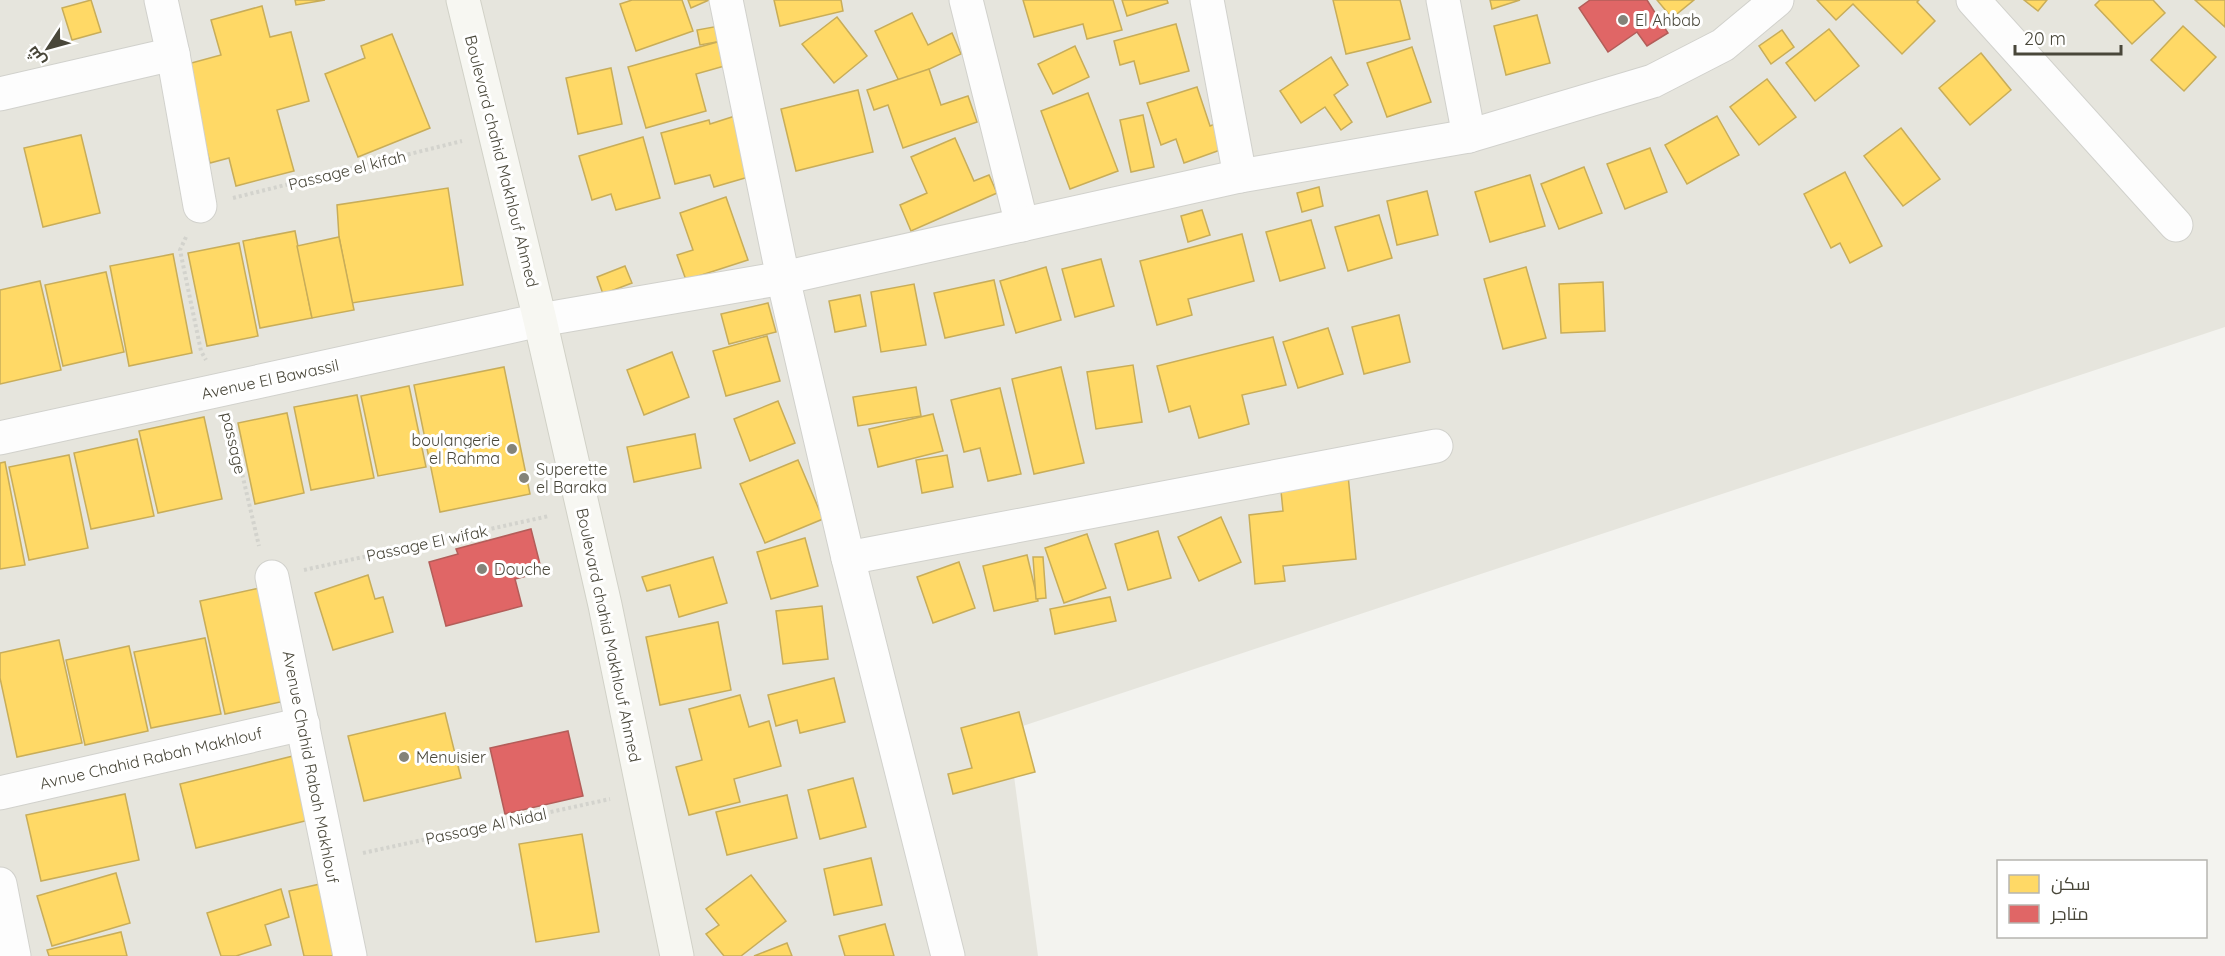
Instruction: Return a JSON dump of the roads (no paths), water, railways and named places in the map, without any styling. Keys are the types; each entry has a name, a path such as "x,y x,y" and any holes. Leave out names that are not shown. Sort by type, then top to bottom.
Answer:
{"main road":[{"name":"Boulevard chahid Makhlouf Ahmed","path":"463,0 540,320 605,605 677,956"}],"street":[{"path":"161,0 200,206"},
{"path":"726,0 783,278 848,558 948,956"},
{"path":"966,0 1022,225"},
{"path":"1207,0 1240,176"},
{"path":"1443,0 1469,136"},
{"name":"Avenue El Bawassil","path":"0,438 540,320 783,278 1240,176 1469,136 1653,81 1723,45 1777,0"},
{"path":"1972,0 2176,225"},
{"path":"0,94 173,54"},
{"path":"848,558 1436,446"},
{"name":"Avenue Chahid Rabah Makhlouf","path":"272,577 350,956"},
{"name":"Avnue Chahid Rabah Makhlouf","path":"0,793 303,724"},
{"path":"0,884 14,956"}],"place":[{"name":"El Ahbab","path":"1623,20"},
{"name":"boulangerie el Rahma","path":"512,449"},
{"name":"Superette el Baraka","path":"524,478"},
{"name":"Douche","path":"482,569"},
{"name":"Menuisier","path":"404,757"}]}
